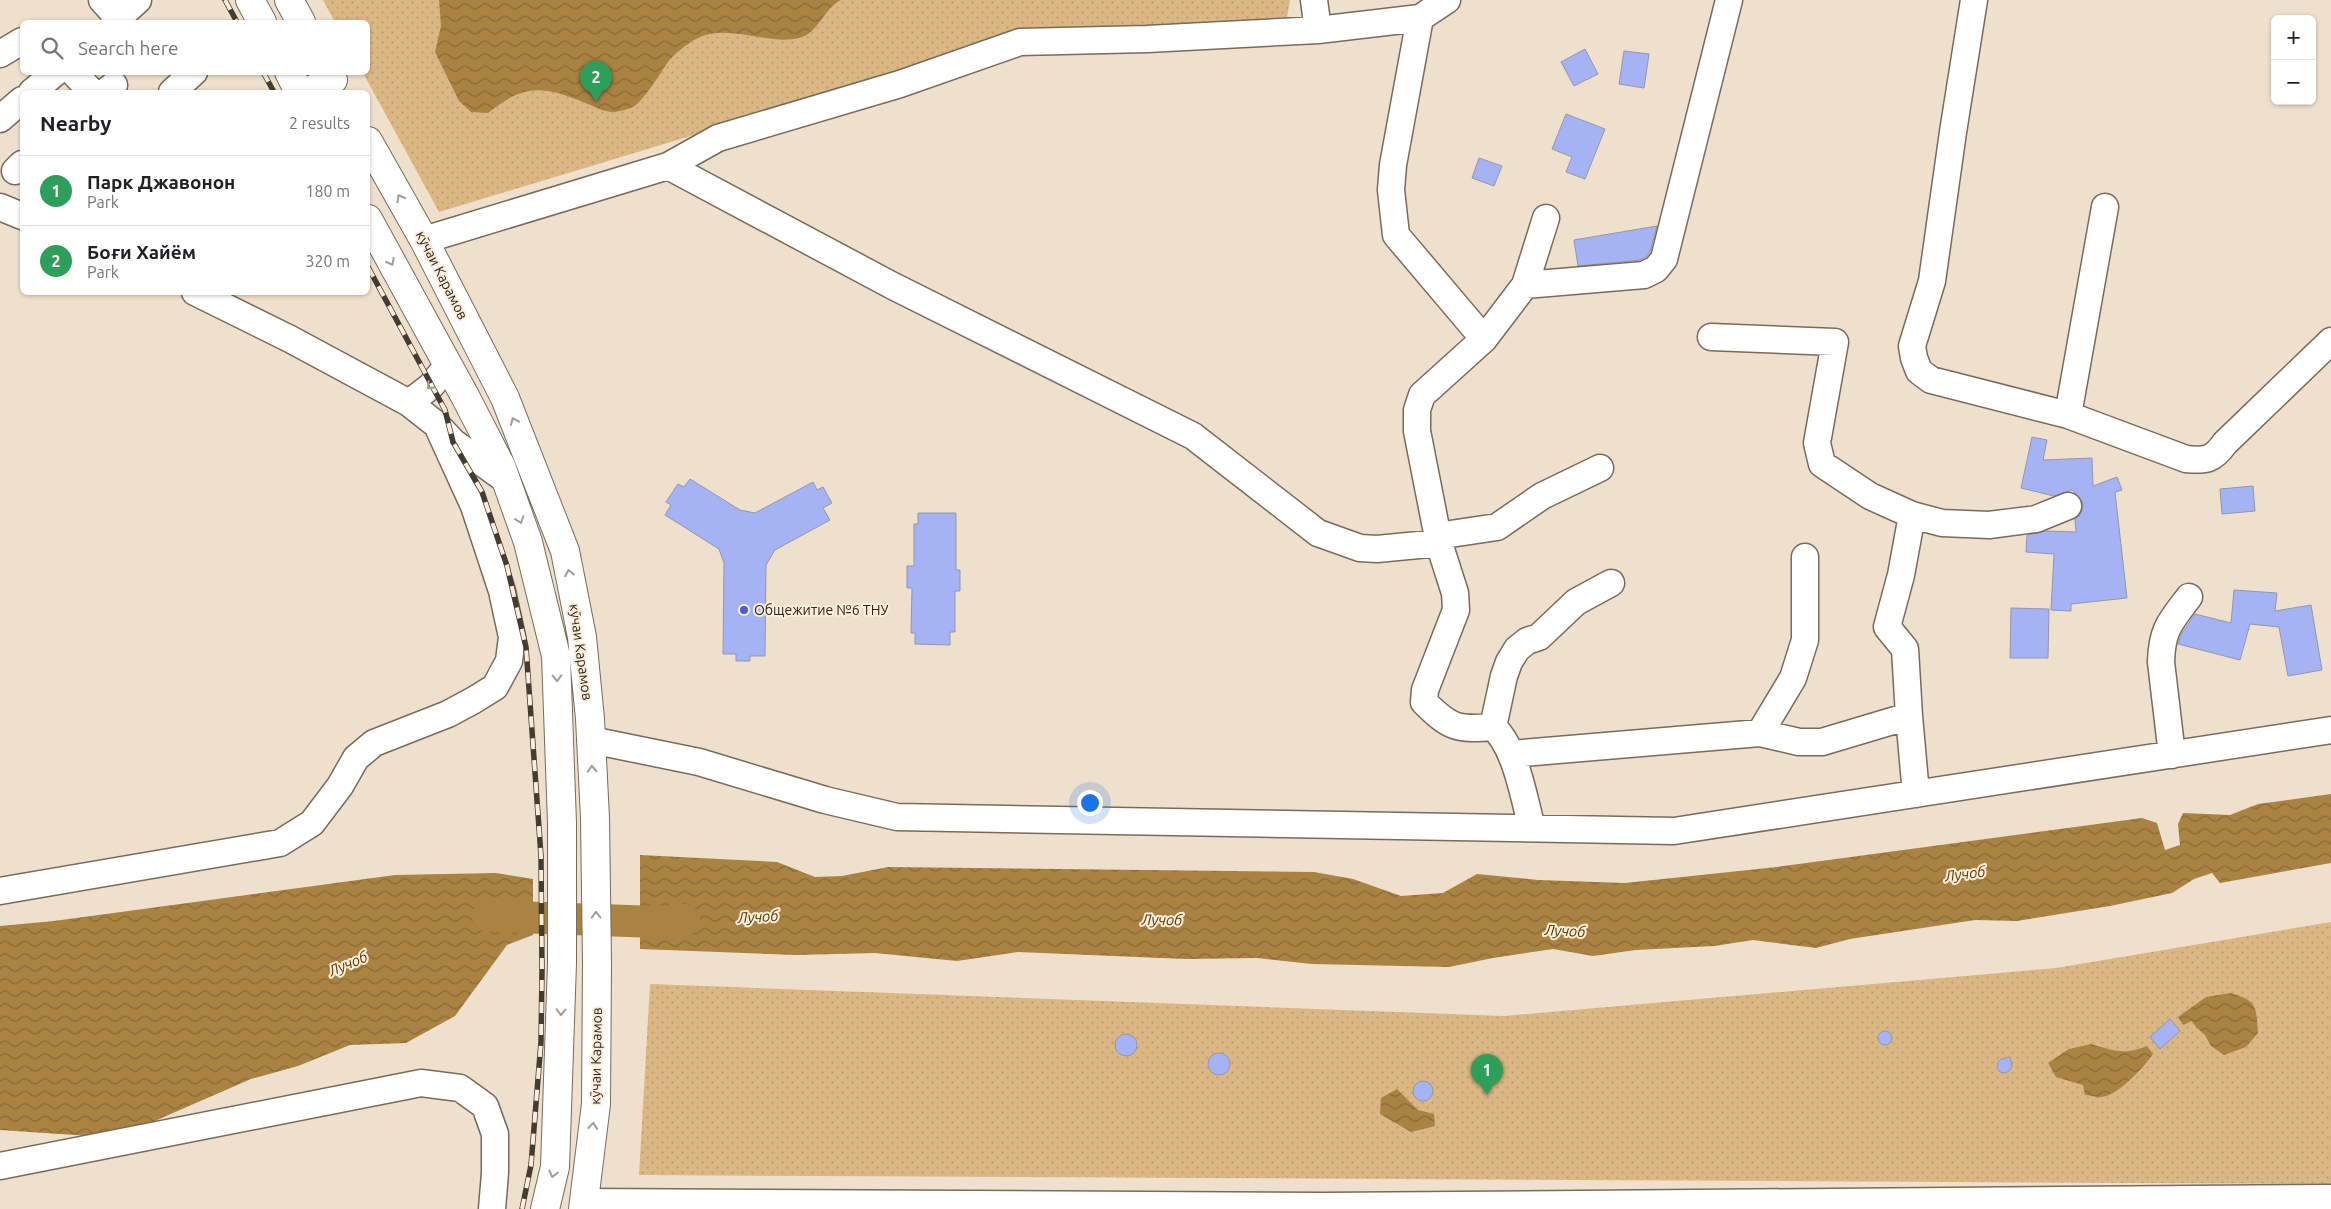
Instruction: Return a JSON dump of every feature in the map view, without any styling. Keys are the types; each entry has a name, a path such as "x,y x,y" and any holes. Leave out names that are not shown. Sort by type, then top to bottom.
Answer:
{"main road":[{"path":"250,0 261,20"},
{"path":"289,0 300,20"},
{"path":"290,75 298,90"},
{"path":"312,90 334,82"},
{"name":"кӯчаи Карамов","path":"370,145 424,240 505,398 565,551 582,637 591,740 595,818 596,1104 584,1206"},
{"name":"кӯчаи Карамов","path":"370,223 501,466 528,542 556,656 562,823 562,963 555,1167 545,1209"}],"street":[{"path":"114,16 138,0"},
{"path":"1314,0 1318,30"},
{"path":"424,240 668,166 718,138 900,84 1020,42 1147,39 1318,30 1420,18 1447,0"},
{"path":"1525,286 1644,275 1656,269 1664,259 1729,0"},
{"path":"1974,0 1932,281 1912,346 1919,371 1931,380 2068,415 2186,459 2202,460 2217,454 2238,429 2331,341"},
{"path":"1420,18 1393,165 1391,190 1396,235 1484,338"},
{"path":"0,54 20,43"},
{"path":"34,90 52,75"},
{"path":"78,75 104,90"},
{"path":"0,119 20,102"},
{"path":"668,166 893,286 1193,436 1318,534 1360,548 1377,549 1497,527 1542,496 1600,468"},
{"path":"0,207 20,215"},
{"path":"2068,415 2105,207"},
{"path":"1532,828 1511,754 1500,732 1493,727 1468,729 1451,725 1424,702 1426,690 1456,610 1455,593 1438,539 1416,431 1417,410 1422,394 1484,338 1525,286 1546,218"},
{"path":"201,295 290,339 409,403 437,425 453,442 506,480"},
{"path":"1711,337 1835,342 1817,443 1822,464 1870,496 1912,515 1942,523 1989,525 2036,519 2068,506"},
{"path":"409,403 431,386 448,365"},
{"path":"0,891 280,843 312,823 340,786 356,758 374,743 448,714 495,687 509,661 512,637 502,591 474,506 437,425"},
{"path":"1912,515 1901,575 1887,627 1905,649 1916,794"},
{"path":"1760,733 1793,678 1806,640 1805,557"},
{"path":"1493,727 1508,662 1517,649 1527,641 1539,637 1576,602 1611,583"},
{"path":"2172,755 2161,649 2167,626 2189,597"},
{"path":"1511,754 1760,733 1799,742 1822,742 1910,716"},
{"path":"591,740 699,762 825,800 897,818 1674,831 2331,730"},
{"path":"0,1166 421,1083 460,1088 485,1106 495,1134 495,1173 492,1209"},
{"path":"584,1206 1323,1207 2331,1198"}],"shaded area":[{"path":"323,0 1290,0 1287,17 1107,31 949,65 707,131 439,212 364,75 370,75 370,20 334,20"},
{"path":"2331,922 2331,1184 639,1175 650,984 1504,1016 2056,968"}],"water":[{"path":"439,0 841,0 830,9 811,32 799,38 786,40 720,33 694,40 671,59 642,99 633,107 615,112 606,111 568,96 544,91 533,91 512,97 488,113 471,112 459,101 435,52 441,26"},
{"path":"2331,794 2331,863 2220,883 2212,873 2194,879 2172,893 2110,906 2017,921 1975,920 1850,939 1816,948 1753,940 1714,946 1636,950 1593,956 1553,949 1449,967 1312,964 1257,958 1186,959 1018,952 957,961 875,953 796,955 640,949 640,855 777,862 815,877 842,876 888,867 1314,872 1353,879 1401,896 1443,893 1477,874 1538,880 1625,883 1777,867 2142,818 2157,823 2165,850 2180,845 2178,824 2183,813 2230,815 2258,804"},
{"path":"496,873 533,879 533,935 507,945 455,1016 406,1043 350,1045 298,1066 251,1079 150,1123 90,1136 0,1130 0,926 54,921 395,875"},
{"path":"2231,993 2246,999 2254,1006 2258,1033 2246,1047 2224,1055 2211,1046 2205,1035 2192,1021 2183,1025 2178,1017 2206,997"},
{"path":"2091,1044 2119,1051 2139,1049 2147,1046 2153,1054 2137,1073 2115,1092 2095,1097 2085,1095 2083,1085 2056,1077 2048,1063 2069,1049"},
{"path":"1397,1089 1418,1110 1434,1114 1435,1126 1411,1132 1380,1114 1381,1098"}],"building":[{"path":"1585,49 1598,74 1574,86 1561,62"},
{"path":"1624,51 1649,54 1644,88 1619,84"},
{"path":"1566,114 1605,129 1585,179 1566,172 1572,157 1552,149"},
{"path":"1479,158 1502,166 1494,186 1472,178"},
{"path":"1657,226 1650,252 1646,257 1640,260 1578,266 1574,240"},
{"path":"2032,437 2047,440 2043,460 2092,458 2093,486 2117,477 2122,490 2115,492 2127,598 2071,604 2071,611 2051,610 2054,554 2026,552 2027,535 2046,531 2076,532 2075,519 2080,515 2083,508 2082,500 2072,490 2054,496 2021,488"},
{"name":"Общежитие №6 ТНУ","path":"690,479 740,510 755,513 813,482 817,490 823,487 832,503 823,508 830,520 775,550 766,565 765,656 750,656 750,661 736,661 736,654 723,654 724,563 719,549 665,515 671,505 666,502 678,484 684,487"},
{"path":"2253,486 2255,511 2222,514 2220,489"},
{"path":"918,513 956,513 956,570 960,570 960,591 955,591 955,632 950,632 950,645 915,644 915,633 911,633 912,588 907,588 907,566 914,566 914,524 918,524"},
{"path":"2234,590 2277,593 2275,611 2311,605 2322,670 2288,676 2279,627 2250,624 2240,660 2178,644 2182,633 2195,614 2231,623"},
{"path":"2011,608 2049,609 2048,658 2010,658"},
{"path":"2170,1019 2180,1031 2160,1049 2150,1037"},
{"path":"1882,1031 1888,1031 1892,1038 1888,1045 1882,1045 1878,1041 1878,1035"},
{"path":"1126,1034 1134,1037 1137,1045 1134,1053 1126,1056 1118,1053 1115,1045 1118,1037"},
{"path":"1219,1053 1227,1056 1230,1064 1227,1072 1219,1075 1211,1072 1208,1064 1211,1056"},
{"path":"2010,1057 2012,1066 2010,1070 2006,1073 2000,1072 1997,1068 1998,1062 2001,1059"},
{"path":"1423,1081 1430,1084 1433,1091 1430,1098 1423,1101 1416,1098 1413,1091 1416,1084"}],"waterway":[{"name":"Лучоб","path":"488,916 656,922 684,920"}],"railway":[{"path":"225,0 236,20"},
{"path":"265,75 273,90"},
{"path":"370,271 445,410 453,442 482,492 507,566 526,647 541,856 542,971 541,1042 531,1165 522,1209"}],"place":[{"name":"Боғи Хайём","path":"596,102"},
{"name":"Общежитие №6 ТНУ","path":"744,610"},
{"name":"Парк Джавонон","path":"1487,1095"}]}
